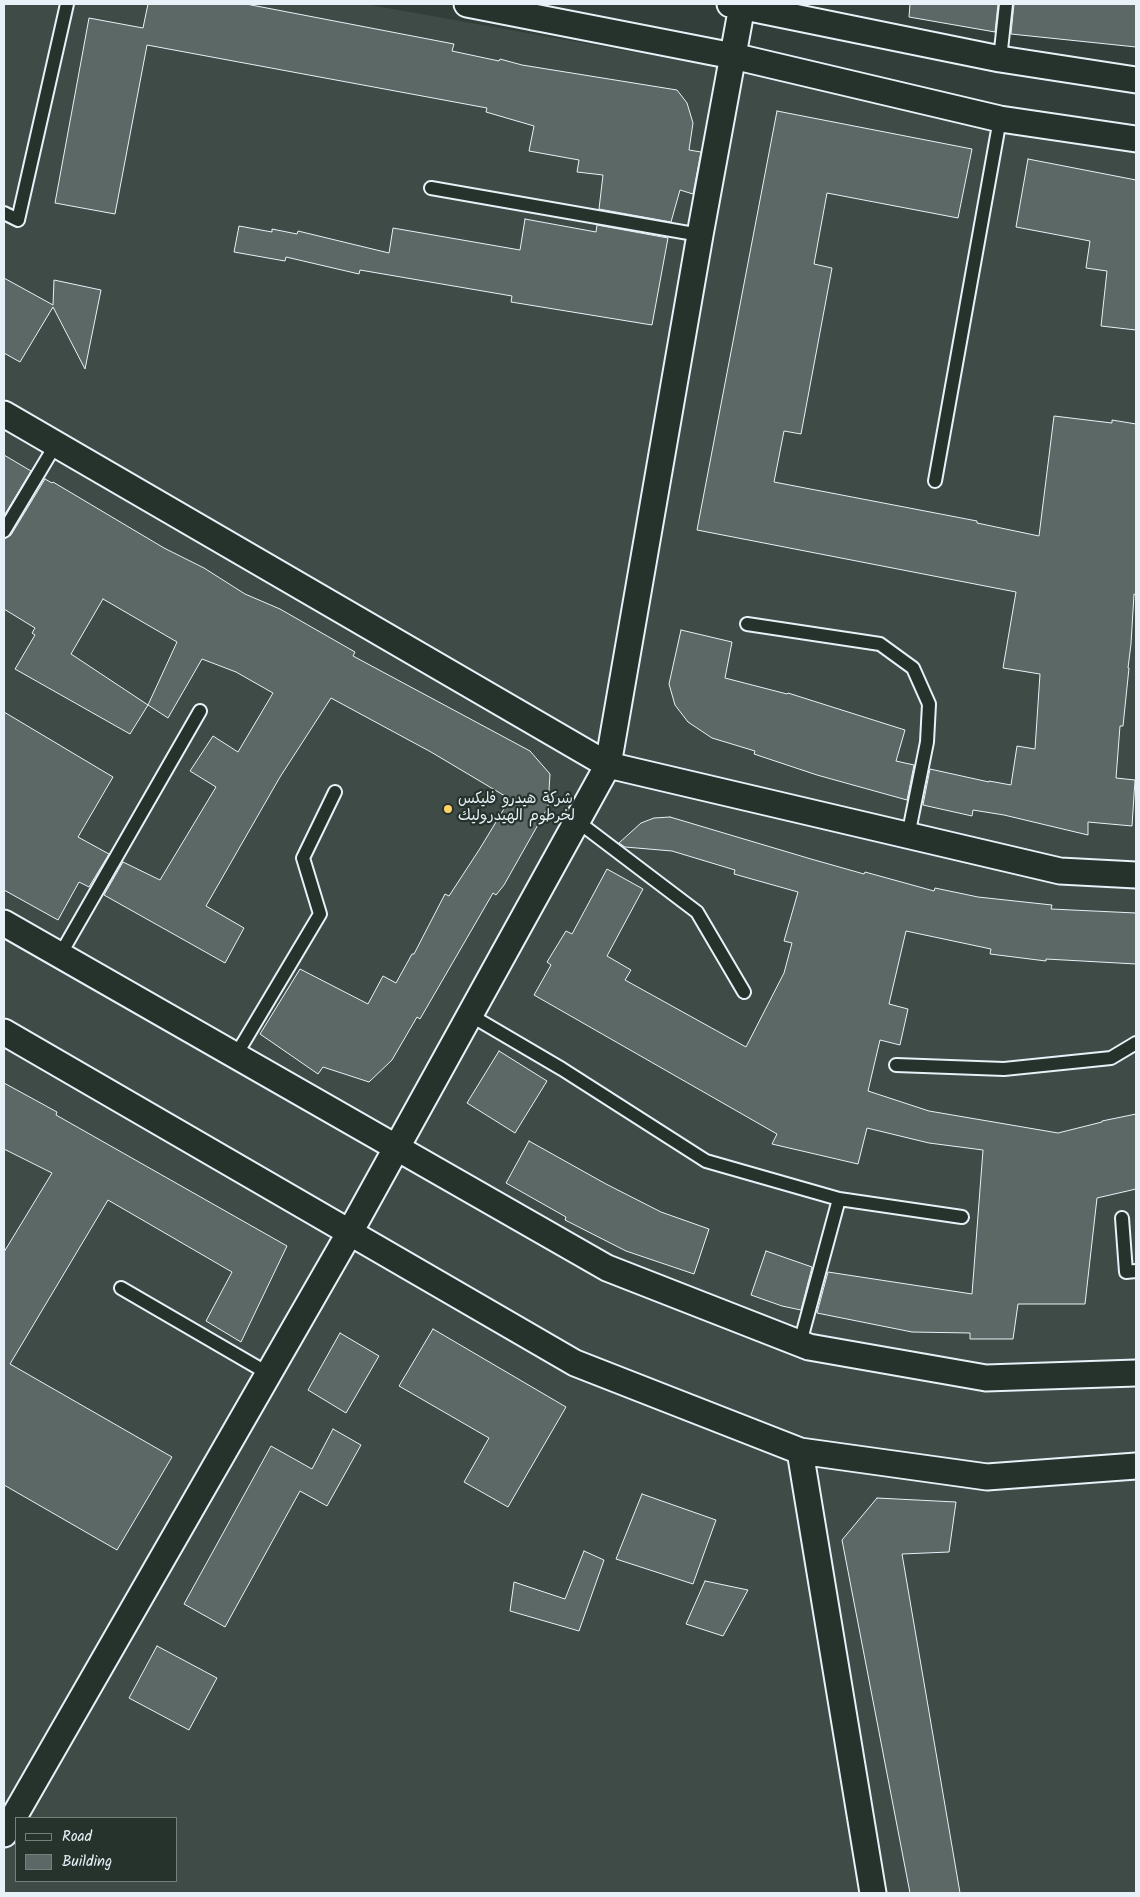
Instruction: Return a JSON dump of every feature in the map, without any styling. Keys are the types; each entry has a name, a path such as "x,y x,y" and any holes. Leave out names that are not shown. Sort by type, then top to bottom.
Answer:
{"street":[{"path":"468,4 732,56 1000,119 1136,139"},
{"path":"4,1834 350,1232 608,764 732,56 736,5 801,10 1000,58 1136,80"},
{"path":"4,414 608,764 1060,871 1136,875"},
{"path":"4,922 607,1268 809,1347 986,1378 1136,1372"},
{"path":"4,1032 575,1363 800,1451 988,1477 1136,1466"},
{"path":"800,1451 873,1893"}],"lane":[{"path":"4,212 18,220 67,4"},
{"path":"1000,58 1006,4"},
{"path":"935,481 1000,119"},
{"path":"431,188 700,235"},
{"path":"4,531 56,444"},
{"path":"747,624 880,644 913,668 929,704 927,742 908,836"},
{"path":"60,954 200,711"},
{"path":"236,1055 320,914 303,858 335,792"},
{"path":"577,821 697,912 744,992"},
{"path":"470,1015 562,1069 706,1161 839,1199 962,1217"},
{"path":"896,1065 1004,1069 1112,1058 1136,1043"},
{"path":"800,1343 839,1199"},
{"path":"1122,1218 1126,1272 1136,1271"},
{"path":"121,1288 269,1374"}],"shaded area":[{"path":"4,4 365,4 1136,142 1136,1893 4,1893"}],"building":[{"path":"148,4 246,4 454,44 452,51 499,61 500,59 522,65 677,90 687,103 693,123 689,150 701,152 693,194 680,190 671,222 599,209 603,175 577,172 579,160 529,151 534,126 486,112 487,108 147,45 115,214 55,203 89,18 143,28"},
{"path":"910,4 998,4 995,32 909,17"},
{"path":"1014,4 1136,4 1136,47 1011,34"},
{"path":"777,111 972,149 958,218 827,193 814,264 832,268 801,434 784,431 774,482 977,521 977,523 1039,536 1054,416 1112,423 1112,420 1136,424 1136,595 1134,594 1129,668 1123,726 1120,726 1116,778 1135,780 1132,826 1088,822 1088,835 1004,815 973,810 972,816 923,805 930,769 1011,785 1017,746 1035,749 1040,674 1003,668 1016,592 697,530"},
{"path":"1028,159 1136,180 1136,330 1101,326 1107,271 1086,268 1090,241 1016,227"},
{"path":"525,219 596,232 597,225 668,238 652,325 511,302 512,296 360,270 359,274 286,257 285,261 234,252 239,226 272,232 272,229 297,234 298,231 389,253 393,228 520,250"},
{"path":"4,278 53,305 54,280 101,290 85,369 53,307 20,362 4,353"},
{"path":"4,455 31,471 4,516"},
{"path":"45,479 53,482 164,548 204,568 245,594 280,609 355,652 353,656 530,751 550,774 548,807 504,885 496,895 493,893 420,1019 417,1017 392,1060 369,1082 323,1067 318,1074 260,1034 300,969 368,1004 383,976 396,983 412,954 414,954 445,894 449,896 510,799 431,752 331,698 280,777 206,906 244,928 225,963 104,895 123,862 160,880 216,787 190,771 213,736 238,752 273,693 236,672 202,659 168,718 148,705 130,734 15,669 35,635 32,633 35,628 4,609 4,539 11,535","holes":["103,599 177,642 148,705 71,654"]},
{"path":"681,630 732,642 725,678 788,693 905,730 896,761 914,765 907,800 817,775 754,754 755,751 712,738 688,722 675,705 669,684"},
{"path":"4,712 113,777 78,837 109,854 89,887 79,882 58,920 4,890"},
{"path":"670,817 864,874 865,872 934,891 935,888 978,897 1052,905 1051,909 1136,913 1136,964 1046,959 1046,961 990,954 991,949 906,931 889,1004 908,1009 900,1045 880,1040 868,1091 929,1111 1058,1133 1136,1114 1136,1189 1097,1198 1085,1304 1018,1304 1013,1339 970,1339 970,1333 912,1332 817,1313 828,1272 972,1294 983,1150 929,1143 867,1128 858,1164 772,1144 777,1134 534,995 551,965 547,962 566,931 572,934 607,869 643,889 607,956 631,970 625,980 746,1047 784,973 792,943 784,941 798,892 734,874 735,870 672,851 625,847 619,843 641,823 654,818"},
{"path":"499,1051 547,1081 515,1133 467,1103"},
{"path":"4,1083 57,1112 56,1115 287,1246 241,1342 206,1321 232,1272 108,1200 10,1364 172,1457 117,1550 4,1485 4,1252 52,1173 4,1149"},
{"path":"529,1141 661,1212 709,1229 694,1274 626,1251 565,1220 566,1217 506,1183"},
{"path":"766,1251 812,1267 801,1310 782,1306 751,1295"},
{"path":"433,1329 566,1407 508,1507 464,1482 489,1438 399,1386"},
{"path":"340,1333 379,1356 346,1413 308,1390"},
{"path":"333,1429 361,1445 327,1506 300,1491 225,1627 184,1604 271,1446 312,1469"},
{"path":"642,1494 716,1520 693,1584 616,1559"},
{"path":"877,1498 956,1502 949,1552 902,1554 960,1893 910,1893 842,1540"},
{"path":"584,1551 604,1560 579,1631 510,1611 514,1582 565,1599"},
{"path":"705,1581 748,1590 723,1636 686,1624"},
{"path":"157,1646 217,1678 189,1730 129,1698"}],"place":[{"name":"شركة هيدرو فليكس لخرطوم الهيدروليك","path":"448,809"}]}
